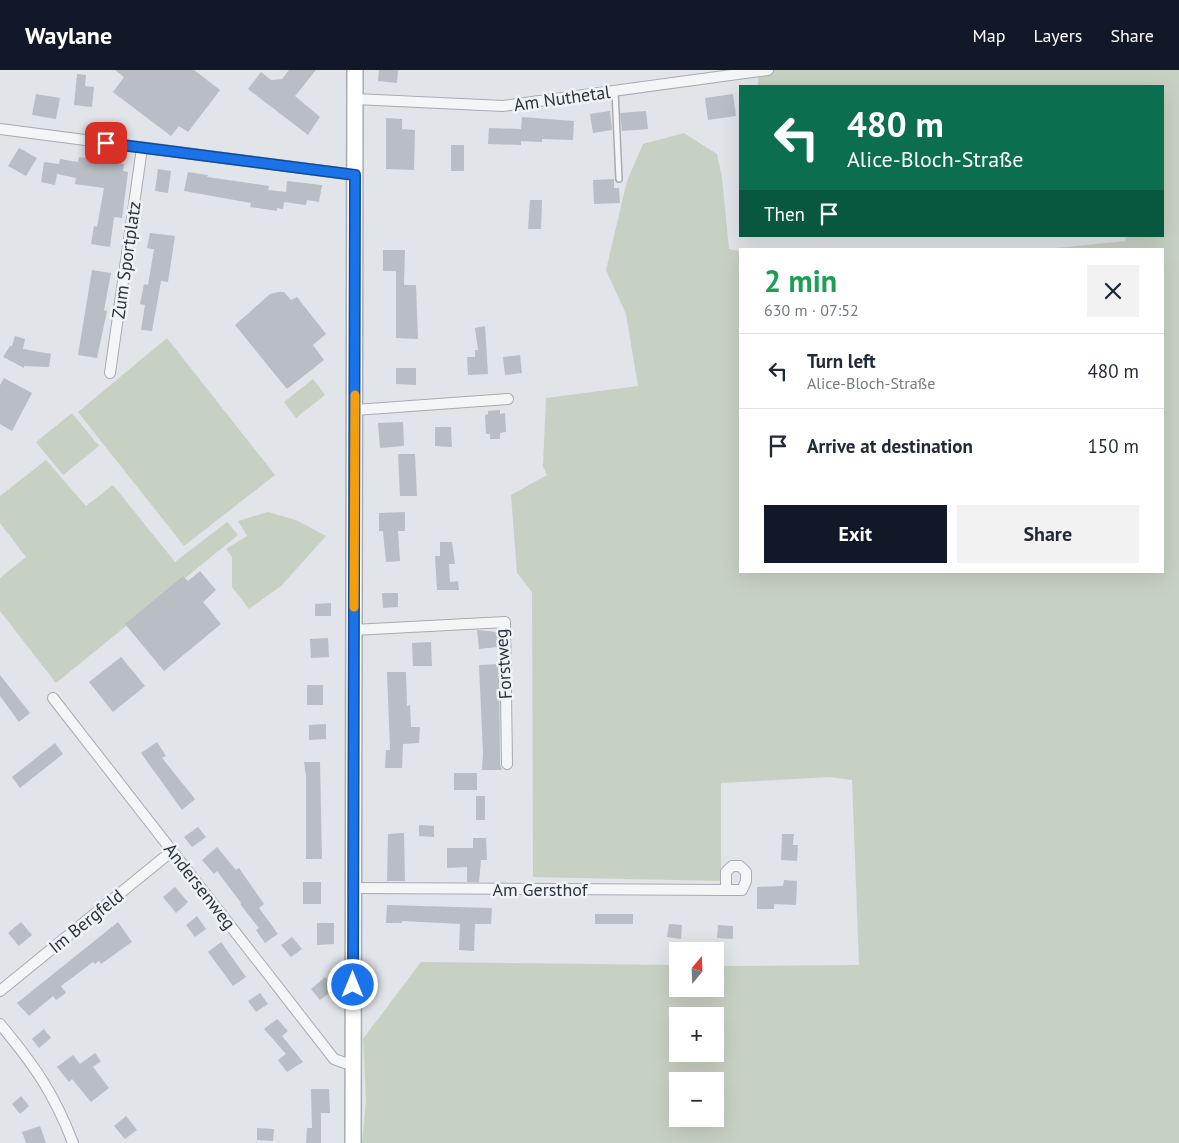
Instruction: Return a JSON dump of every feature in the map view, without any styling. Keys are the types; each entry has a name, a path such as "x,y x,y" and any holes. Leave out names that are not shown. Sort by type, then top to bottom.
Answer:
{"main road":[{"path":"353,1143 355,70"}],"street":[{"name":"Am Nuthetal","path":"355,99 503,106 768,70"},
{"path":"0,129 355,175"},
{"name":"Zum Sportplatz","path":"110,373 142,148"},
{"path":"355,410 508,399"},
{"name":"Forstweg","path":"353,630 505,622 507,764"},
{"name":"Andersenweg","path":"53,698 334,1059 345,1063 353,1062"},
{"name":"Im Bergfeld","path":"0,991 172,850"},
{"name":"Am Gersthof","path":"353,888 726,890"},
{"path":"0,1024 34,1065 58,1105 73,1143"}],"lane":[{"path":"615,91 619,179"}],"green space":[{"path":"770,70 1179,70 1179,1143 362,1143 366,1101 363,1039 421,962 669,965 669,998 724,998 724,966 859,965 852,780 830,777 721,783 721,881 533,877 532,592 517,573 511,495 547,475 543,466 546,398 638,386 626,314 606,270 627,181 643,144 684,133 717,154 722,178 729,249 739,251 739,573 1164,573 1164,248 1057,248 1125,241 1126,237 1164,237 1164,85 758,85 758,75"},
{"path":"167,338 275,475 184,546 78,412"},
{"path":"313,379 325,395 296,418 284,402"},
{"path":"72,413 99,446 63,475 36,442"},
{"path":"46,460 86,506 113,485 175,562 227,522 238,535 56,683 0,611 0,578 26,557 0,523 0,496"},
{"path":"268,512 296,520 326,536 281,586 249,609 232,587 232,557 226,549 247,536 238,521"}],"building":[{"path":"115,70 194,70 220,90 188,132 179,126 171,136 113,92 124,77"},
{"path":"289,70 316,70 295,96 320,117 308,135 248,89 261,72 271,80 282,79"},
{"path":"379,70 398,70 397,83 378,81"},
{"path":"77,74 86,75 85,86 94,87 92,107 74,105"},
{"path":"36,94 60,98 56,119 32,115"},
{"path":"733,94 736,116 708,120 705,98"},
{"path":"610,111 612,130 593,133 590,114"},
{"path":"646,111 648,129 622,131 620,113"},
{"path":"522,117 574,121 573,140 542,139 542,142 521,141 521,145 488,144 489,128 521,129"},
{"path":"386,118 402,119 402,129 415,130 414,170 386,169"},
{"path":"451,145 464,145 464,171 451,171"},
{"path":"19,148 37,158 26,176 8,166"},
{"path":"79,157 124,164 123,171 128,172 122,218 114,217 110,247 91,244 94,226 97,227 104,188 75,184 76,178 57,174 55,185 41,182 44,162 59,164 60,159 78,162"},
{"path":"158,169 171,171 168,193 155,191"},
{"path":"188,172 208,175 207,177 269,186 268,190 286,192 287,181 322,185 319,202 307,200 306,205 284,202 283,209 277,208 277,211 250,207 251,203 184,191"},
{"path":"614,179 614,188 619,188 620,203 594,204 593,180"},
{"path":"530,200 542,200 541,229 528,229"},
{"path":"150,233 175,236 168,282 161,281 152,331 141,330 145,305 140,304 144,284 148,285 154,249 147,248"},
{"path":"383,250 405,250 404,285 416,285 418,339 396,338 396,271 383,271"},
{"path":"92,270 111,273 104,310 107,311 97,358 78,355"},
{"path":"284,292 291,300 297,297 326,334 313,345 324,360 287,389 235,325 270,294"},
{"path":"485,326 488,374 468,375 467,357 475,357 475,350 478,350 475,328"},
{"path":"15,336 25,339 23,349 51,354 49,367 24,366 24,368 3,357 10,346 12,346"},
{"path":"520,355 522,373 505,375 503,357"},
{"path":"396,368 416,368 416,385 396,384"},
{"path":"4,378 32,393 12,431 0,424 0,385"},
{"path":"500,410 500,414 505,413 506,432 500,433 500,439 490,439 490,434 486,434 485,415 488,414 488,411"},
{"path":"403,422 404,446 380,448 378,423"},
{"path":"435,427 451,427 452,447 435,446"},
{"path":"398,454 415,454 417,496 400,496"},
{"path":"405,512 405,531 398,531 400,561 386,562 383,531 379,531 379,513"},
{"path":"440,542 452,542 455,564 449,564 450,582 458,581 459,590 437,590 435,556 440,556"},
{"path":"200,571 216,590 203,602 221,624 164,671 125,624 183,576 188,581"},
{"path":"382,593 398,593 398,607 383,608"},
{"path":"331,603 331,616 315,616 315,604"},
{"path":"477,630 498,632 498,647 479,649"},
{"path":"328,638 329,657 311,658 310,639"},
{"path":"431,642 432,666 413,666 412,643"},
{"path":"121,657 145,686 113,712 89,682"},
{"path":"499,664 500,764 502,770 482,770 479,665"},
{"path":"387,672 406,672 407,706 410,705 411,727 420,727 419,743 403,744 402,768 385,768 386,750 390,750"},
{"path":"0,675 30,713 19,722 0,696"},
{"path":"307,685 323,685 323,705 307,705"},
{"path":"326,724 326,739 309,740 309,725"},
{"path":"157,742 166,756 162,758 195,799 182,810 141,753"},
{"path":"55,743 63,754 20,788 12,777"},
{"path":"304,762 320,762 322,859 306,859 306,776"},
{"path":"454,773 477,773 477,790 454,790"},
{"path":"476,796 485,796 485,820 476,820"},
{"path":"419,825 434,826 434,837 419,836"},
{"path":"198,827 206,837 192,847 184,837"},
{"path":"404,833 405,881 387,881 388,834"},
{"path":"782,834 794,834 793,845 798,845 797,861 781,860"},
{"path":"473,838 486,838 487,860 481,860 479,882 467,882 467,867 447,868 447,848 473,848"},
{"path":"217,847 236,870 239,868 264,904 259,908 278,934 265,943 256,930 259,928 217,871 214,874 202,860"},
{"path":"784,880 797,881 796,905 774,904 774,909 757,909 757,887 783,886"},
{"path":"303,882 321,882 321,904 303,904"},
{"path":"175,887 188,902 176,913 163,897"},
{"path":"387,905 492,908 491,924 475,924 474,951 459,950 460,924 402,921 402,923 386,923"},
{"path":"595,914 633,914 633,924 595,924"},
{"path":"197,916 206,929 195,937 186,925"},
{"path":"21,922 32,935 19,946 8,933"},
{"path":"118,922 132,942 101,964 99,961 95,964 93,962 61,986 66,993 56,1000 53,996 29,1016 17,1003"},
{"path":"317,923 334,923 334,944 317,945"},
{"path":"669,924 682,925 681,939 667,937"},
{"path":"718,925 733,926 733,939 717,938"},
{"path":"292,937 302,949 291,957 281,945"},
{"path":"221,942 246,977 233,986 208,952"},
{"path":"325,977 335,989 320,1000 311,989"},
{"path":"260,993 268,1004 256,1012 248,1001"},
{"path":"277,1019 288,1031 282,1036 303,1062 287,1072 278,1060 286,1054 264,1029"},
{"path":"44,1029 51,1038 39,1048 32,1039"},
{"path":"95,1053 101,1061 93,1067 109,1088 91,1102 72,1079 69,1082 57,1067 73,1055 80,1064"},
{"path":"311,1089 329,1089 330,1113 321,1113 321,1143 306,1143 307,1128 312,1128"},
{"path":"21,1096 29,1106 20,1114 12,1104"},
{"path":"126,1116 137,1130 125,1139 114,1126"},
{"path":"40,1126 46,1143 26,1143 22,1132"},
{"path":"257,1128 274,1129 273,1141 257,1140"}],"slow traffic":[{"path":"354,607 355,395"}],"route":[{"path":"106,143 355,175 353,985"}]}
